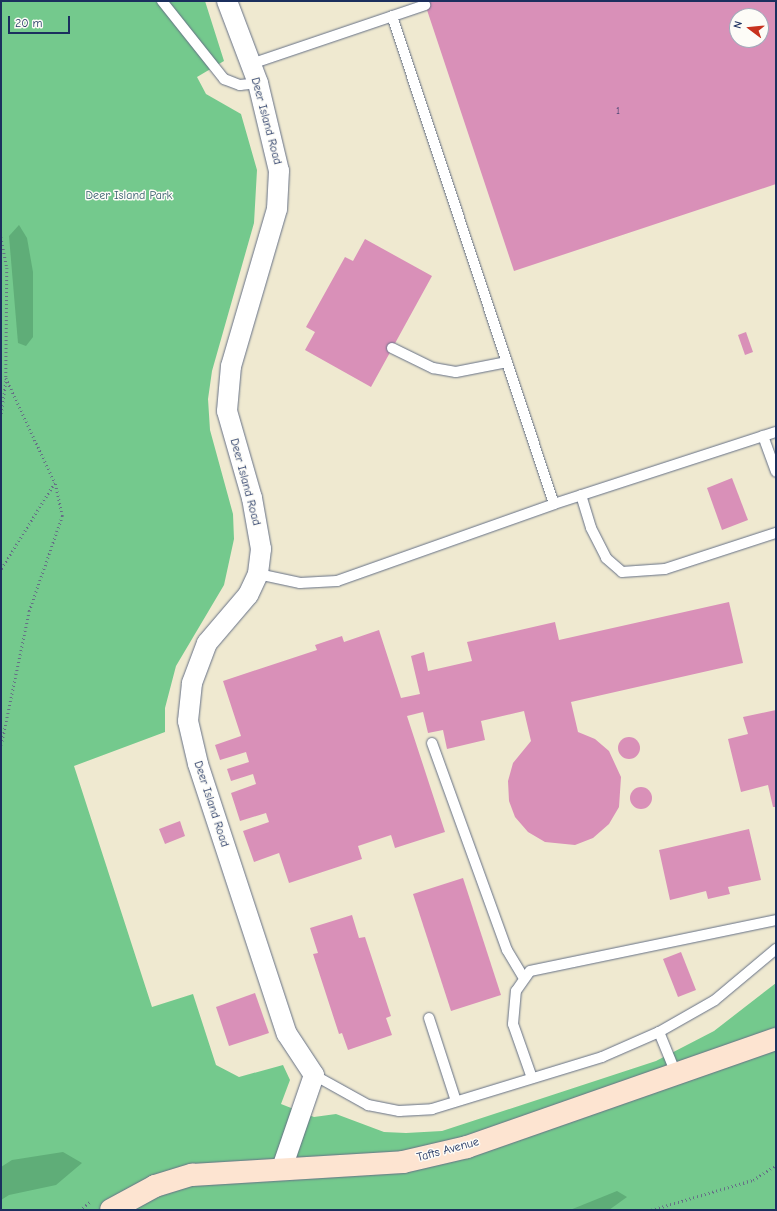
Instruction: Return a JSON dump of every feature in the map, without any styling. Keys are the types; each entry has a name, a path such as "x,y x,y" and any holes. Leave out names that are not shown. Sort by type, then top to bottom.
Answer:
{"main road":[{"name":"Tafts Avenue","path":"111,1210 155,1186 192,1175 410,1160 467,1147 677,1076 776,1039"}],"street":[{"name":"Deer Island Road","path":"227,1 258,83 279,171 277,209 232,366 227,411 252,498 261,549 258,574 248,595 207,643 192,683 188,720 198,764 287,1034 314,1075"},
{"path":"282,1168 314,1075"}],"lane":[{"path":"162,1 224,79 240,85 258,83"},
{"path":"250,64 425,5"},
{"path":"392,16 554,504"},
{"path":"392,348 433,368 456,372 507,362"},
{"path":"258,574 300,583 337,581 554,504 776,432"},
{"path":"763,436 776,472"},
{"path":"582,495 592,528 606,558 622,572 666,569 776,533"},
{"path":"432,742 507,950 523,977"},
{"path":"532,1078 513,1024 515,996 523,977 561,962 776,920"},
{"path":"314,1075 368,1104 399,1111 432,1109 602,1057 659,1032 715,1000 776,949"},
{"path":"429,1018 456,1101"},
{"path":"659,1032 677,1076"}],"path":[{"path":"1,237 7,268 6,378 1,414"},
{"path":"1,745 30,611 62,516 55,483 6,378"},
{"path":"1,570 55,483"},
{"path":"651,1210 753,1180 776,1165"},
{"path":"336,1210 394,1210"}],"green space":[{"name":"Deer Island Park","path":"1,1 205,1 224,61 197,77 206,94 241,114 257,170 254,223 212,371 208,399 210,430 233,514 234,539 224,585 176,666 165,708 165,732 74,766 152,1007 193,994 216,1065 239,1077 283,1065 290,1080 281,1104 314,1117 336,1114 384,1132 406,1133 442,1131 656,1061 714,1031 776,983 776,1210 1,1210"},
{"path":"19,225 27,238 33,272 33,337 26,346 18,343 9,236"},
{"path":"63,1152 82,1163 56,1185 9,1195 1,1200 1,1167 12,1160"},
{"path":"617,1191 627,1197 609,1210 570,1210"}],"building":[{"path":"424,1 776,1 776,184 514,271"},
{"path":"365,239 432,276 371,387 305,350 315,332 306,327 345,257 353,261"},
{"path":"746,332 753,352 745,355 738,335"},
{"path":"732,478 748,520 722,530 707,488"},
{"path":"729,602 743,663 571,702 578,732 595,739 609,751 621,777 619,807 609,824 593,838 575,845 545,842 528,832 515,817 509,801 508,781 513,763 531,741 524,711 481,721 485,740 447,749 443,730 428,733 423,712 407,716 445,832 395,848 391,835 358,846 362,859 289,883 279,853 254,862 243,831 269,822 266,813 240,821 231,793 256,784 253,774 231,781 227,769 249,762 246,752 220,760 215,745 241,736 223,681 317,650 315,645 342,636 344,642 379,630 401,698 420,694 411,656 424,652 428,671 472,661 467,642 555,622 559,640"},
{"path":"776,710 776,807 773,807 768,785 741,792 728,739 748,734 743,717"},
{"path":"629,737 637,740 640,748 637,756 629,759 621,756 618,748 621,740"},
{"path":"641,787 649,790 652,798 649,806 641,809 633,806 630,798 633,790"},
{"path":"180,821 185,836 165,844 159,829"},
{"path":"749,829 761,880 728,887 730,894 708,899 706,891 670,900 659,850"},
{"path":"463,878 501,995 451,1011 413,894"},
{"path":"352,915 359,938 365,937 391,1016 386,1018 392,1035 348,1050 342,1033 339,1034 313,954 318,953 310,928"},
{"path":"681,952 696,990 678,997 663,959"},
{"path":"255,993 269,1033 229,1046 216,1007"}]}
